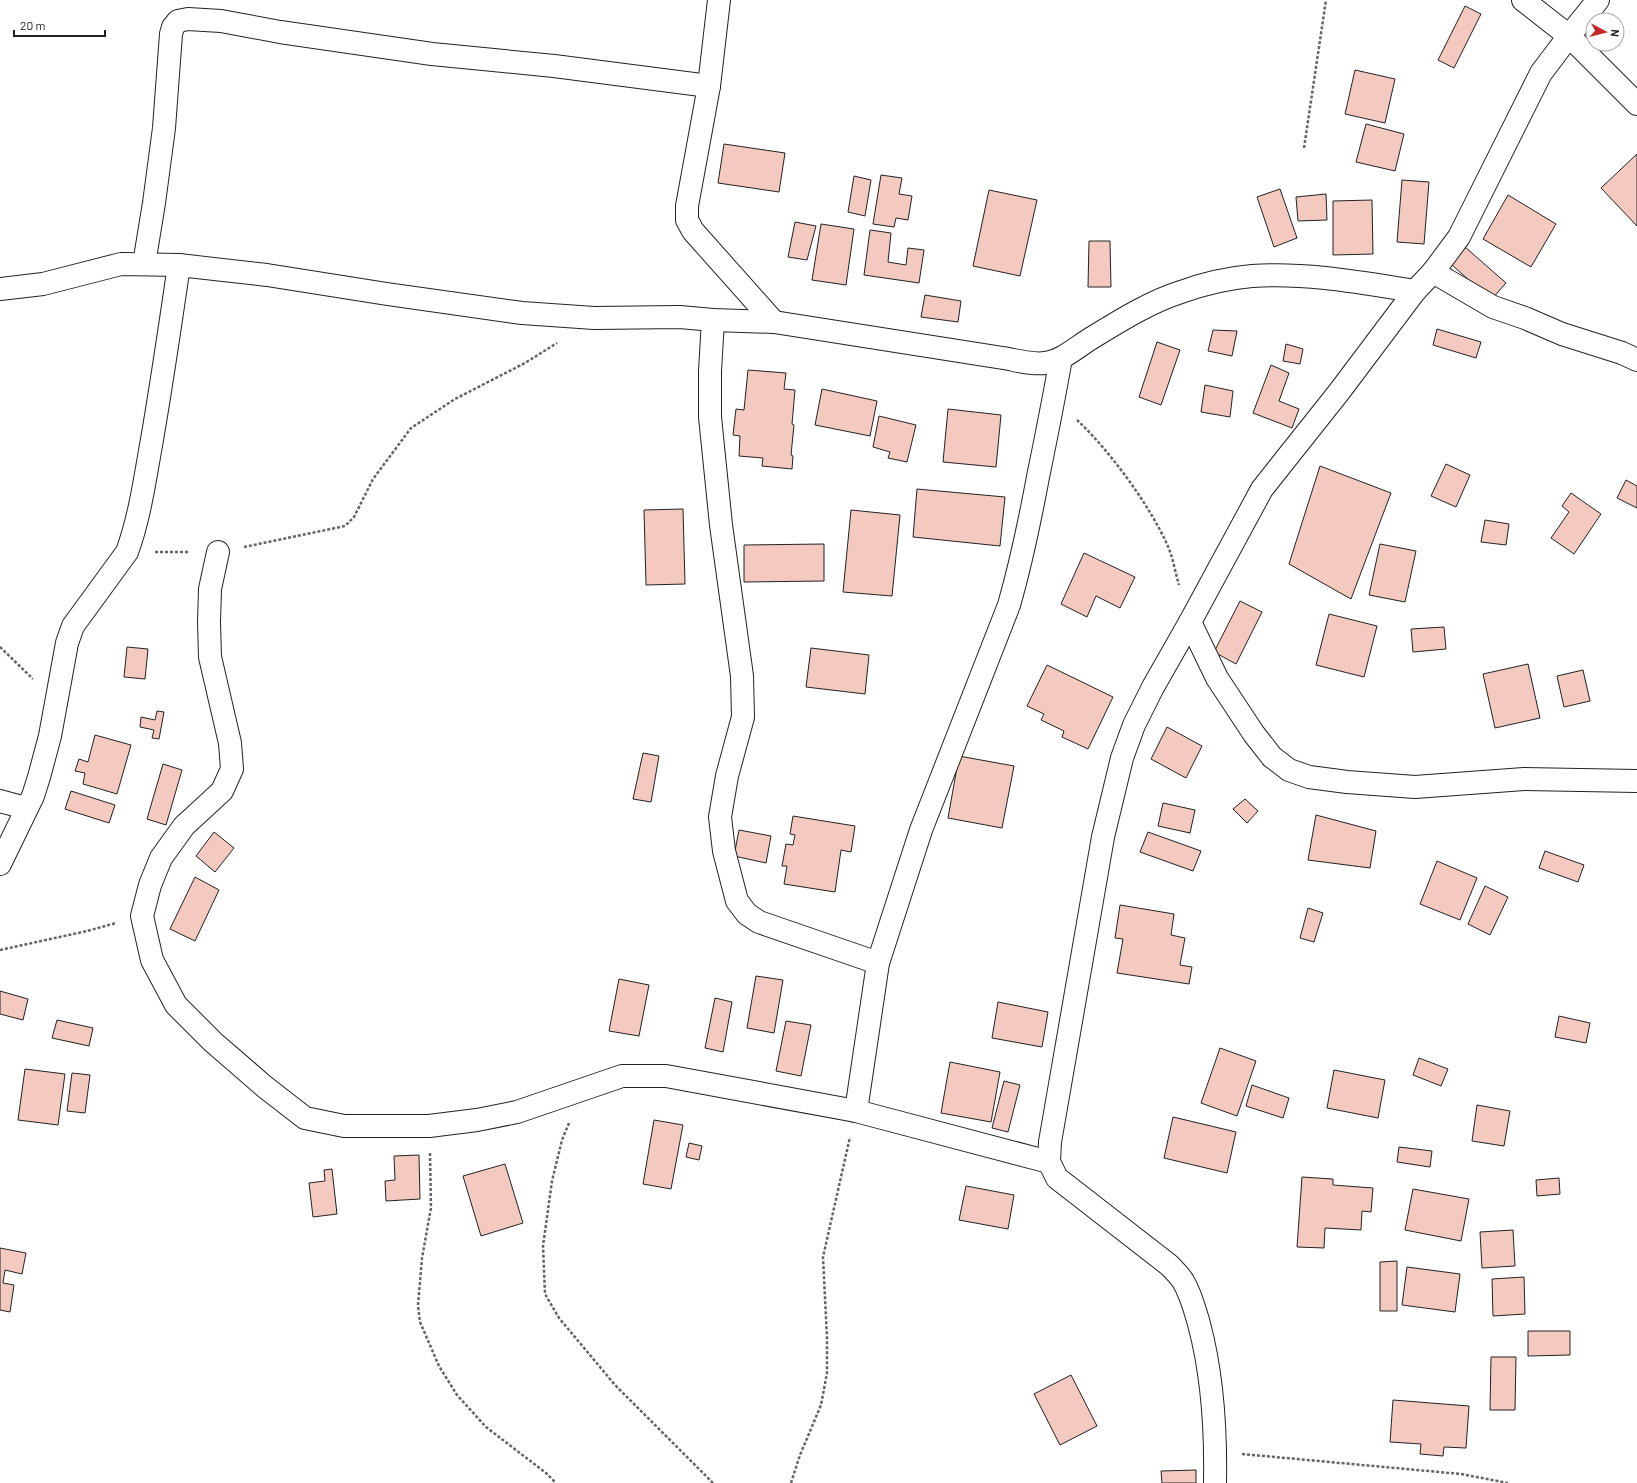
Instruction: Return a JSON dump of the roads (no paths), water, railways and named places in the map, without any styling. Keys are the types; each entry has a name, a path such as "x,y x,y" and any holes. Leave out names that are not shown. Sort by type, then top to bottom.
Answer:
{"street":[{"path":"719,0 709,86 687,206 687,220 692,231 707,249 774,322"},
{"path":"1523,0 1569,36 1637,104"},
{"path":"1215,1483 1212,1400 1204,1342 1193,1302 1183,1281 1169,1265 1057,1178 1049,1162 1050,1142 1103,837 1113,791 1122,758 1134,725 1153,687 1262,489 1339,392 1415,291 1433,272 1462,231 1541,73 1598,0"},
{"path":"144,264 164,128 171,34 173,27 178,22 188,19 221,21 280,32 432,54 554,66 709,86"},
{"path":"0,289 43,284 121,264 179,265 267,275 522,313 594,318 680,317 713,320 774,322 1044,364 1061,358 1094,336 1155,303 1181,292 1218,282 1252,276 1290,276 1356,282 1415,291"},
{"path":"0,864 40,777 67,643 73,626 127,552 138,516 160,397 179,265"},
{"path":"1433,272 1493,307 1525,318 1562,334 1622,353 1637,360"},
{"path":"713,320 710,371 710,417 721,525 742,676 743,717 728,776 720,817 724,851 737,901 747,914 759,922 878,964"},
{"path":"856,1111 878,964 922,830 1009,605 1027,533 1061,358"},
{"path":"218,552 210,589 210,657 230,743 232,769 222,791 184,826 161,858 150,885 142,916 152,960 176,1005 213,1042 265,1087 305,1118 344,1126 429,1126 477,1120 517,1112 622,1076 666,1076 856,1111 1049,1162"},
{"path":"1190,622 1217,678 1254,734 1272,757 1289,770 1309,776 1347,782 1415,787 1524,779 1637,780"},
{"path":"0,801 26,808"}]}
